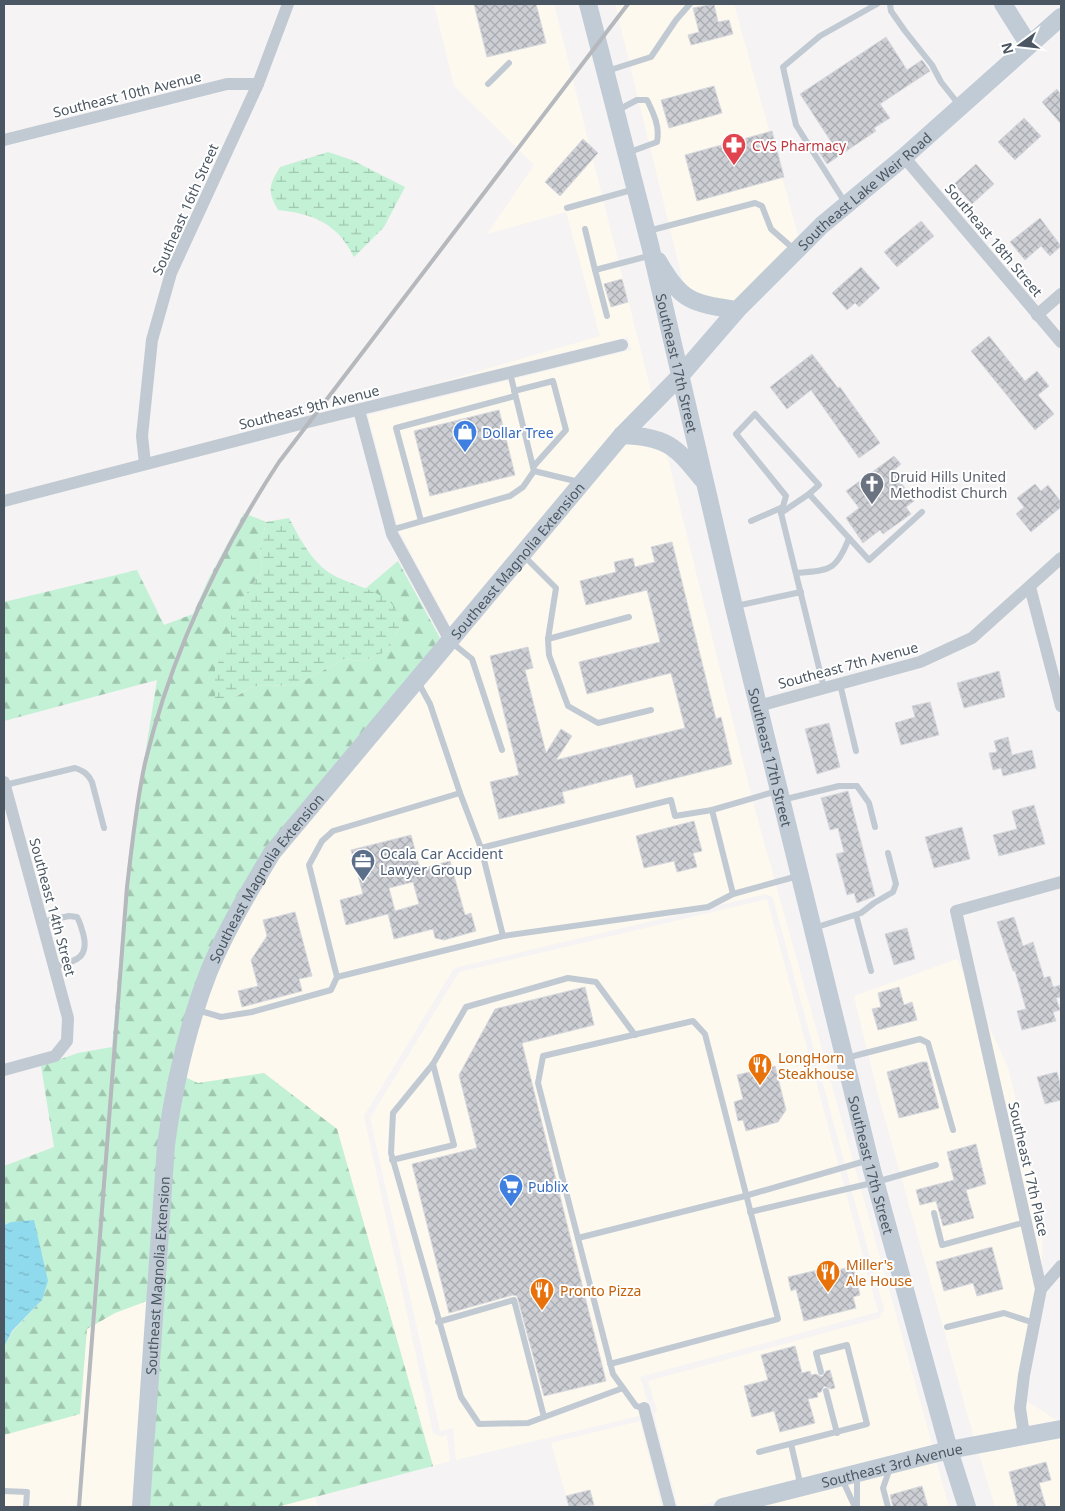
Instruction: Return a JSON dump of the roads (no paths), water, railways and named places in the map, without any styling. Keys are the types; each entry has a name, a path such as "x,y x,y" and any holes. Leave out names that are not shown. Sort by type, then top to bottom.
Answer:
{"main road":[{"name":"Southeast 17th Street","path":"588,4 649,244 734,607 870,1159 949,1450 967,1507"},
{"path":"1003,4 1029,45"},
{"name":"Southeast Lake Weir Road","path":"680,376 736,310 796,251 1061,17"},
{"path":"649,244 669,279 681,295 695,303 736,310"},
{"name":"Southeast Magnolia Extension","path":"141,1507 166,1145 173,1095 195,1010 209,970 239,910 272,853 418,682 622,435 680,376"},
{"path":"622,435 647,436 668,444 683,455 706,485"},
{"name":"Southeast 3rd Avenue","path":"723,1507 802,1489 949,1450 1061,1429"}],"street":[{"name":"Southeast 16th Street","path":"145,464 142,436 152,340 171,272 258,84 288,4"},
{"name":"Southeast 10th Avenue","path":"4,140 227,84 258,84"},
{"name":"Southeast 18th Street","path":"904,157 1061,342"},
{"path":"1037,315 1061,294"},
{"name":"Southeast 9th Avenue","path":"4,501 622,345"},
{"path":"359,410 391,530 451,642"},
{"name":"Southeast 7th Avenue","path":"758,706 920,662 972,638 1061,558"},
{"path":"1030,587 1061,706"},
{"name":"Southeast 14th Street","path":"4,784 68,1018 67,1041 55,1056 4,1070"},
{"name":"Southeast 17th Place","path":"1024,1436 1020,1408 1024,1375 1041,1289 956,910 1061,882"},
{"path":"1041,1289 1061,1266"},
{"path":"644,1408 670,1507"}],"lane":[{"path":"605,72 651,56 690,4"},
{"path":"847,205 796,126 783,67 820,36 877,4"},
{"path":"890,4 891,11 961,107"},
{"path":"488,84 509,64"},
{"path":"616,111 636,100 647,100 655,117 658,135 657,142 626,153"},
{"path":"567,208 635,189"},
{"path":"595,270 649,244 755,203 762,206 771,229 796,251"},
{"path":"585,229 607,316"},
{"path":"510,373 533,469"},
{"path":"391,530 510,496 523,487 533,469 566,430 553,380 396,428 421,521"},
{"path":"751,521 782,510 809,494 819,485 755,414 736,434 786,496 782,510 824,688"},
{"path":"533,469 583,482"},
{"path":"809,494 869,560 922,512"},
{"path":"796,573 817,571 836,564 842,557 849,538"},
{"path":"523,555 556,588 548,639 549,655 568,706 598,723 651,710"},
{"path":"734,607 801,592"},
{"path":"548,639 628,618"},
{"path":"451,642 472,659 502,750"},
{"path":"418,682 430,704 481,848 503,936"},
{"path":"840,684 856,751"},
{"path":"4,784 75,768 88,776 92,782 104,828"},
{"path":"481,848 671,800 675,816 780,795 839,786 858,786 869,803 875,827"},
{"path":"195,1010 221,1017 252,1012 330,990 337,977 308,866 322,841 333,831 460,793"},
{"path":"712,810 733,894"},
{"path":"813,929 856,915 893,892 896,884 888,853"},
{"path":"337,977 503,936 708,907 733,894 800,876"},
{"path":"856,915 871,971"},
{"path":"42,922 69,916 77,917 85,941 81,957 54,967"},
{"path":"623,1388 528,1423 479,1424 461,1397 392,1160 393,1114 433,1064 466,1007 568,978 596,982 635,1035"},
{"path":"610,1364 778,1319 705,1034 693,1022 543,1056 538,1084 610,1364 613,1374 636,1406 644,1408"},
{"path":"845,1058 920,1038 928,1043 953,1130"},
{"path":"392,1160 454,1145 433,1064"},
{"path":"578,1238 746,1196 870,1159"},
{"path":"750,1212 876,1182 936,1165"},
{"path":"934,1214 942,1245 1026,1222"},
{"path":"438,1322 514,1300 544,1417"},
{"path":"947,1326 1004,1313 1034,1323"},
{"path":"759,1452 867,1424 847,1345 816,1353 821,1372"},
{"path":"826,1390 837,1433"},
{"path":"791,1444 802,1489"},
{"path":"888,1507 883,1488 892,1465"},
{"path":"849,1476 856,1507"},
{"path":"849,1476 856,1507"},
{"path":"4,1491 27,1492 26,1507"}],"water":[{"path":"34,1220 48,1281 42,1300 12,1331 4,1347 4,1225 11,1222"}],"railway":[{"path":"79,1507 127,887 134,825 145,763 168,683 199,606 217,569 236,533 279,462 628,4"}],"place":[{"name":"CVS Pharmacy","path":"734,166"},
{"name":"Dollar Tree","path":"465,453"},
{"name":"Druid Hills United Methodist Church","path":"872,505"},
{"name":"Ocala Car Accident Lawyer Group","path":"363,882"},
{"name":"LongHorn Steakhouse","path":"760,1086"},
{"name":"Publix","path":"511,1207"},
{"name":"Miller's Ale House","path":"828,1293"},
{"name":"Pronto Pizza","path":"542,1311"}]}
